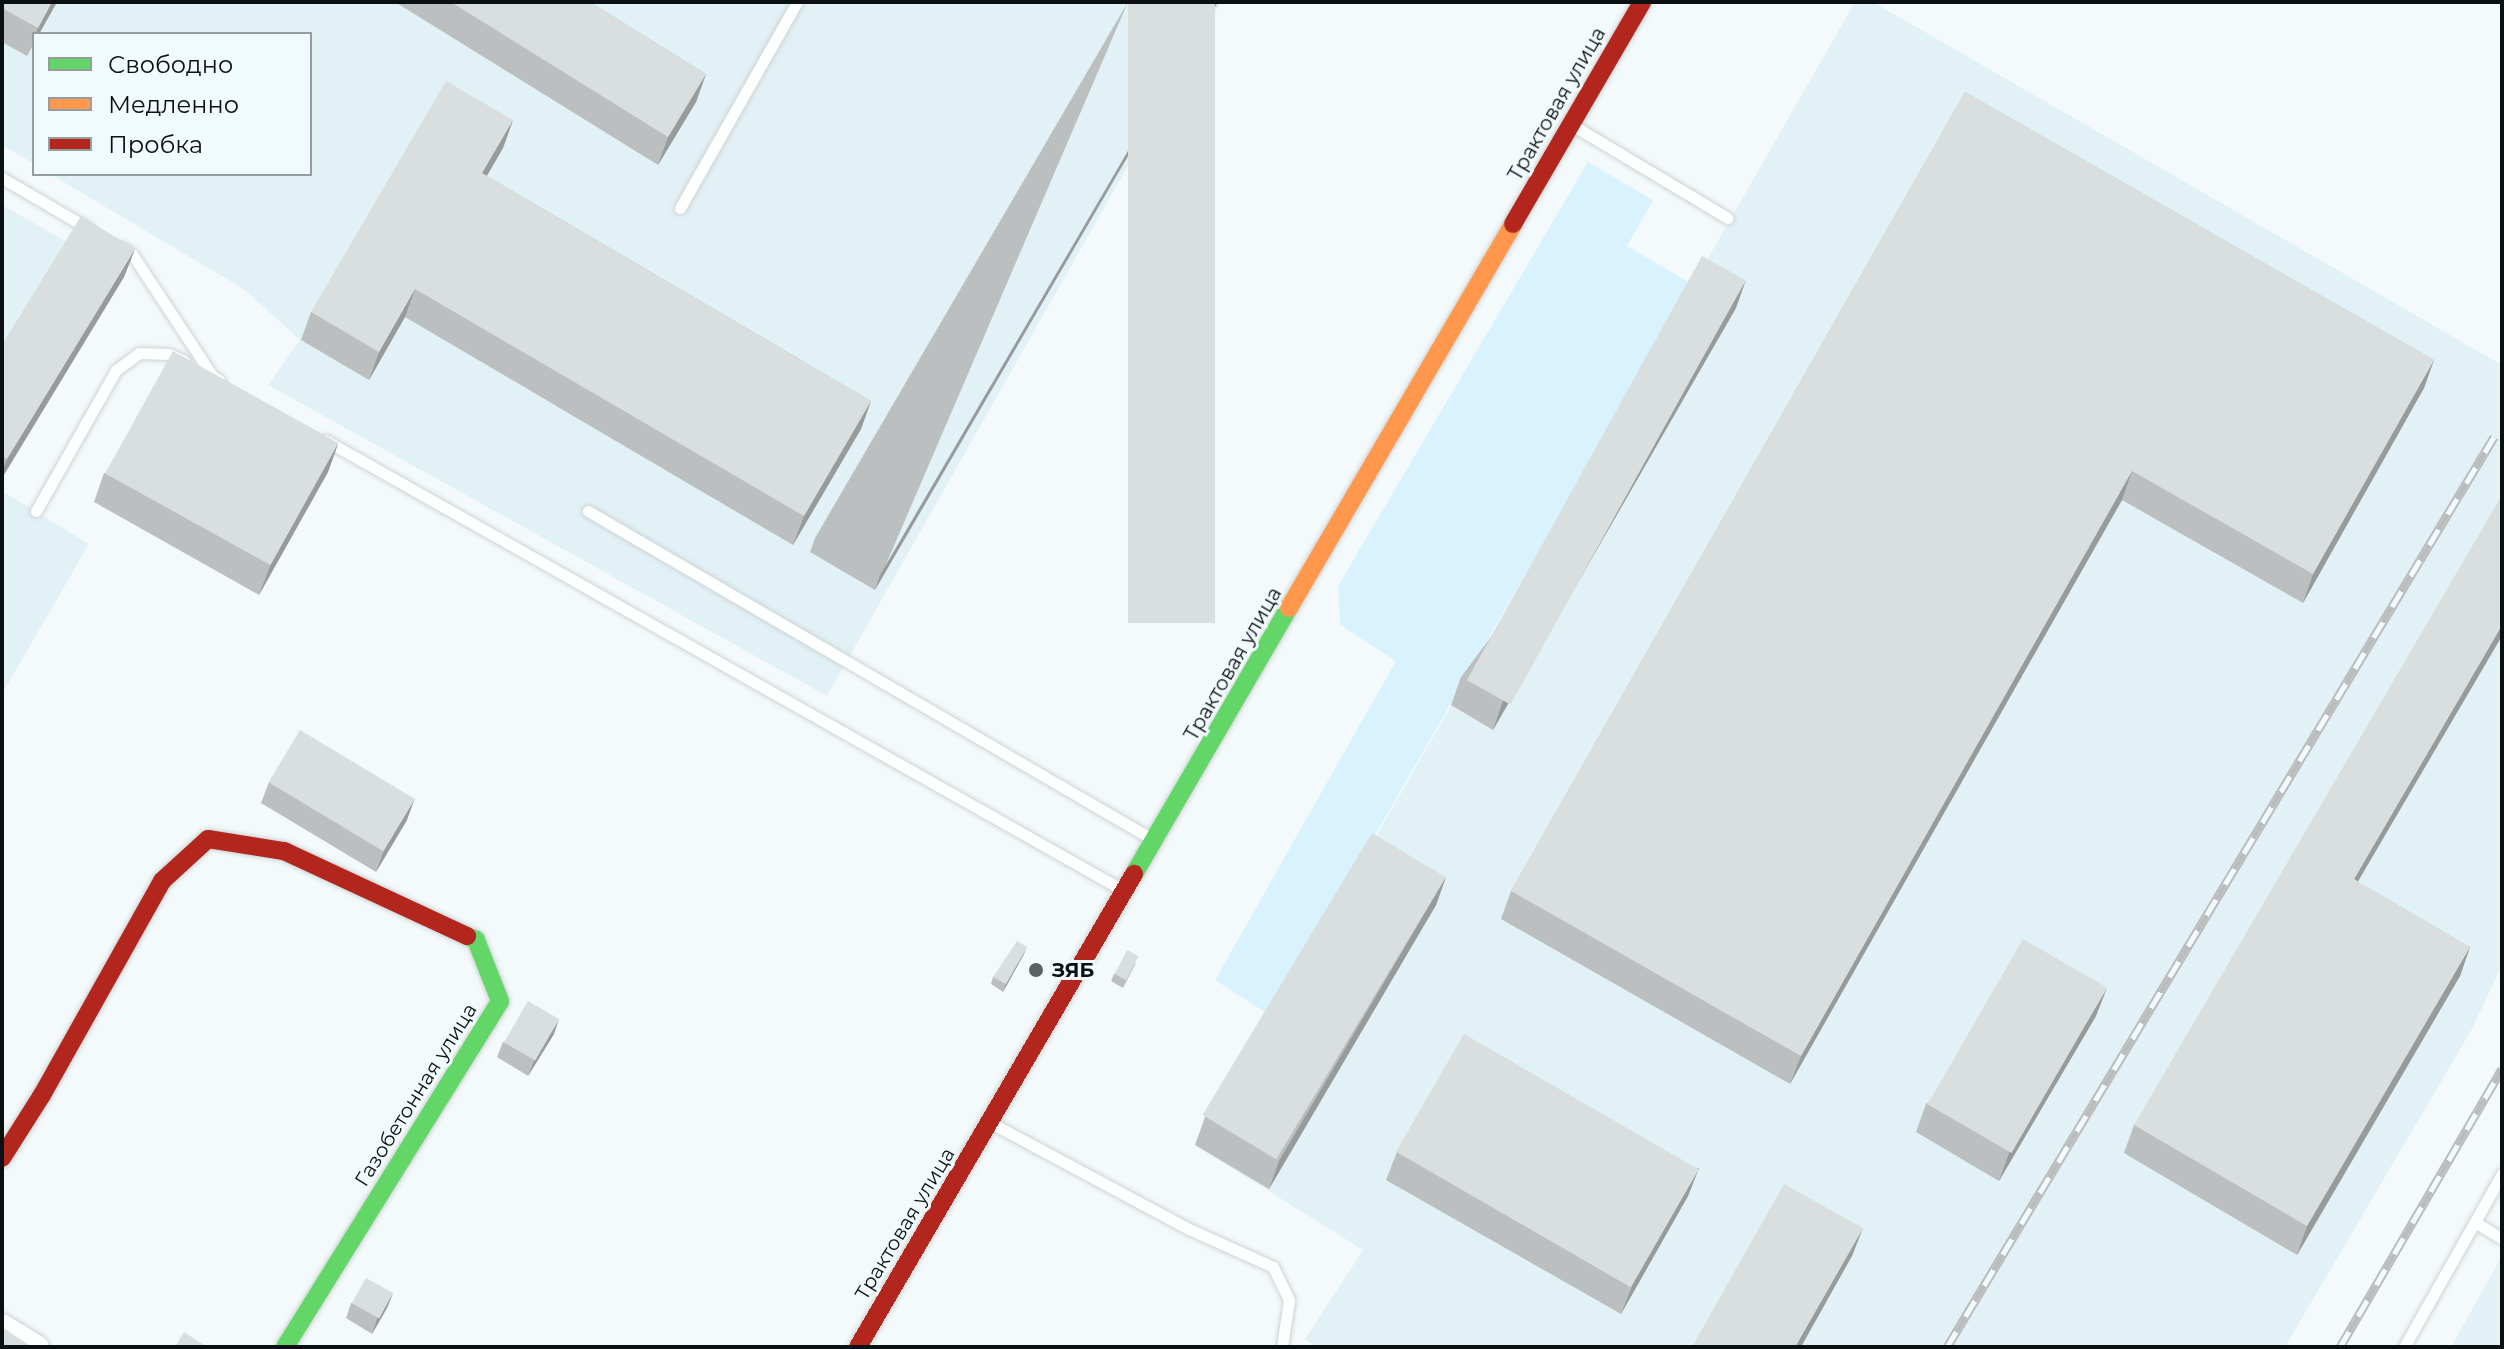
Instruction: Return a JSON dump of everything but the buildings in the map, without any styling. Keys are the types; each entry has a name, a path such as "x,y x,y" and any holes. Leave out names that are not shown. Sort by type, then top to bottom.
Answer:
{"main road":[{"name":"Трактовая улица","path":"858,1347 1156,841 1642,2"},
{"name":"Газобетонная улица","path":"2,1158 162,881 208,839 284,851 476,940 500,1001 285,1347"}],"street":[{"path":"2,1325 38,1347"}],"lane":[{"path":"680,208 797,2"},
{"path":"1571,125 1728,218"},
{"path":"2,178 132,254 213,377"},
{"path":"36,511 116,370 139,353 169,354 227,384"},
{"path":"310,431 1125,892"},
{"path":"588,511 1156,841"},
{"path":"990,1123 1189,1229 1273,1267 1289,1300 1282,1347"},
{"path":"2404,1347 2502,1174"},
{"path":"2475,1222 2502,1239"}],"shaded area":[{"path":"2,2 1221,2 827,696 268,385 300,340 245,290 53,176 312,176 312,32 32,32 32,163 2,145"},
{"path":"1855,2 1873,2 2502,365 2502,965 2472,1029 2285,1347 1317,1347 1305,1339 1363,1250 1195,1145 1362,861"},
{"path":"1588,162 1653,200 1627,246 1692,284 1271,1016 1215,980 1396,661 1340,625 1338,586"},
{"path":"2,205 71,244 2,357"},
{"path":"2,491 89,544 2,694"},
{"path":"2502,1256 2502,1347 2451,1347"}],"railway":[{"path":"1947,1347 2494,437"},
{"path":"2340,1347 2502,1069"}],"traffic: fast":[{"path":"1134,874 1289,608"},
{"path":"285,1347 500,1001 476,940 467,936"}],"traffic: slow":[{"path":"1289,608 1513,224"}],"traffic: jam":[{"path":"1513,224 1642,2"},
{"path":"2,1158 42,1095 162,881 208,839 284,851 467,936"},
{"path":"858,1347 1134,874"}],"place":[{"name":"ЗЯБ","path":"1036,970"}]}
